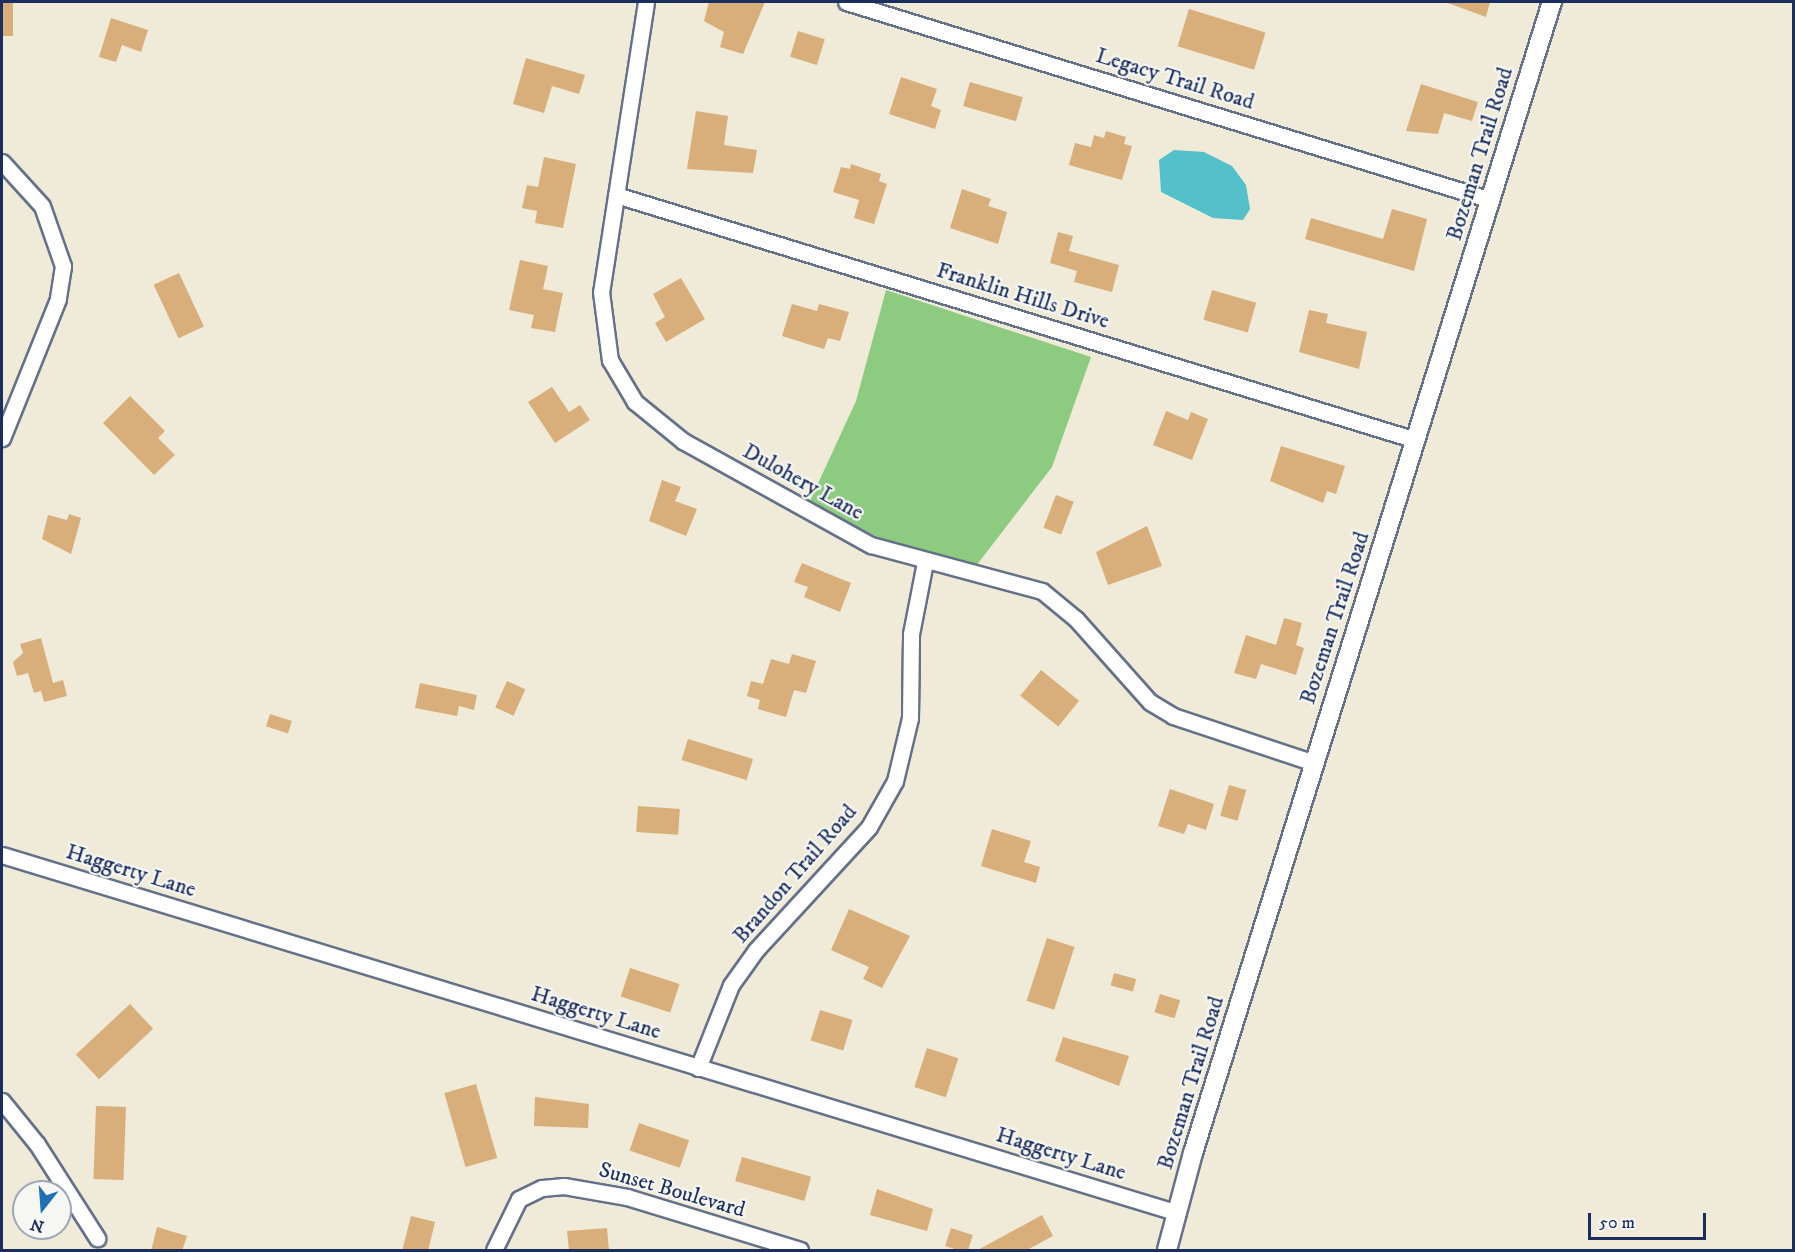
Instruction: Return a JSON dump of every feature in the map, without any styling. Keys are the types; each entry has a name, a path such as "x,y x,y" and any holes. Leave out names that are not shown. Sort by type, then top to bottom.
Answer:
{"street":[{"name":"Dulohery Lane","path":"646,2 616,195 602,319 610,360 635,402 683,441 828,524 924,562 1042,591 1076,619 1150,702 1197,727 1314,763"},
{"name":"Legacy Trail Road","path":"846,2 1491,200"},
{"name":"Bozeman Trail Road","path":"1167,1251 1314,763 1552,2"},
{"path":"2,162 42,206 63,267 58,299 2,438"},
{"name":"Franklin Hills Drive","path":"616,195 1416,440"},
{"name":"Brandon Trail Road","path":"698,1068 731,986 756,950 869,827 895,781 910,718 911,634 924,562"},
{"name":"Haggerty Lane","path":"2,855 1178,1213"},
{"path":"2,1101 37,1144 97,1238"},
{"name":"Sunset Boulevard","path":"494,1251 519,1199 542,1188 564,1186 627,1197 800,1251"}],"green space":[{"path":"886,290 1091,357 1052,467 976,566 892,544 809,503 856,401"}],"water":[{"path":"1174,150 1204,152 1232,166 1246,185 1250,209 1243,220 1213,218 1161,192 1159,160"}],"building":[{"path":"2,2 13,2 13,36 2,36"},
{"path":"709,2 765,2 743,54 720,47 724,32 704,21"},
{"path":"1445,2 1490,2 1486,17"},
{"path":"1189,9 1266,32 1254,70 1178,46"},
{"path":"111,18 148,30 141,52 122,45 116,62 99,57"},
{"path":"798,31 825,39 817,65 790,57"},
{"path":"526,58 585,75 579,94 552,86 544,113 513,104"},
{"path":"901,77 937,89 931,106 941,110 935,129 889,114"},
{"path":"970,82 1023,97 1016,121 963,106"},
{"path":"1421,84 1478,102 1472,121 1444,113 1438,134 1406,131"},
{"path":"696,111 728,116 724,145 757,150 753,173 687,169"},
{"path":"1106,131 1126,137 1124,144 1132,146 1122,180 1069,165 1075,143 1091,147 1094,135 1104,138"},
{"path":"544,157 576,164 563,228 535,223 537,211 522,208 527,185 538,187"},
{"path":"851,164 881,174 879,181 887,184 874,224 854,218 859,200 833,192 841,167 850,169"},
{"path":"962,189 991,199 988,206 1007,212 998,244 950,228"},
{"path":"1392,209 1427,219 1414,271 1305,239 1311,218 1383,239"},
{"path":"1058,232 1073,236 1069,251 1119,265 1112,292 1074,282 1077,271 1050,263"},
{"path":"520,260 548,266 543,289 563,293 555,332 531,328 534,315 509,310"},
{"path":"179,273 204,326 179,338 154,285"},
{"path":"681,278 705,319 666,342 655,323 665,317 653,294"},
{"path":"1212,290 1256,303 1248,332 1203,320"},
{"path":"792,304 817,311 819,304 849,312 840,341 828,338 824,349 782,336"},
{"path":"1309,310 1328,314 1326,323 1367,332 1359,369 1299,352"},
{"path":"552,387 569,412 580,405 590,420 555,443 528,402"},
{"path":"130,396 165,431 158,438 175,455 154,475 103,423"},
{"path":"1166,411 1188,420 1191,412 1208,419 1192,460 1153,445"},
{"path":"1281,446 1345,466 1336,494 1327,491 1323,503 1270,481"},
{"path":"662,480 681,487 675,501 697,509 686,536 649,521"},
{"path":"1056,495 1074,502 1061,534 1043,528"},
{"path":"69,514 81,518 71,554 42,539 48,515 67,520"},
{"path":"1147,526 1162,566 1108,585 1096,552"},
{"path":"802,563 851,583 840,612 804,597 808,587 794,582"},
{"path":"1284,618 1302,623 1296,645 1304,648 1296,675 1261,664 1256,679 1234,673 1246,635 1276,645"},
{"path":"41,638 53,683 63,680 67,696 44,702 41,691 34,693 28,673 17,676 13,662 23,653 20,644"},
{"path":"792,654 816,661 806,693 794,690 786,717 758,709 760,700 747,696 751,681 763,684 771,659 789,664"},
{"path":"1041,670 1079,701 1058,726 1020,696"},
{"path":"507,681 525,689 513,716 495,707"},
{"path":"420,683 477,695 474,710 459,706 457,716 415,708"},
{"path":"270,714 292,721 288,733 266,726"},
{"path":"688,739 753,759 747,780 682,760"},
{"path":"1229,785 1246,790 1237,821 1220,816"},
{"path":"1170,789 1214,804 1206,830 1188,824 1184,834 1158,826"},
{"path":"638,806 680,809 678,835 636,832"},
{"path":"992,829 1031,841 1024,862 1040,867 1036,883 981,866"},
{"path":"849,909 910,936 882,988 863,979 869,967 831,950"},
{"path":"1047,938 1075,947 1054,1010 1027,1001"},
{"path":"630,968 679,984 670,1013 621,997"},
{"path":"1114,973 1136,979 1133,992 1111,986"},
{"path":"1160,994 1180,1000 1175,1018 1154,1012"},
{"path":"130,1004 153,1029 99,1079 76,1054"},
{"path":"820,1010 853,1020 843,1051 811,1041"},
{"path":"1063,1037 1129,1056 1119,1086 1055,1061"},
{"path":"927,1048 958,1058 946,1097 914,1087"},
{"path":"476,1084 497,1158 466,1167 444,1093"},
{"path":"535,1097 589,1104 588,1128 534,1126"},
{"path":"96,1106 126,1107 123,1180 93,1179"},
{"path":"639,1123 689,1140 680,1168 630,1150"},
{"path":"742,1157 811,1177 804,1201 735,1181"},
{"path":"877,1189 933,1209 927,1231 870,1215"},
{"path":"1042,1215 1053,1236 1025,1251 976,1251"},
{"path":"411,1216 435,1222 428,1251 402,1251"},
{"path":"157,1227 187,1236 182,1251 151,1251"},
{"path":"607,1228 609,1251 569,1251 567,1231"},
{"path":"951,1228 973,1235 968,1250 957,1250 945,1246"}]}
